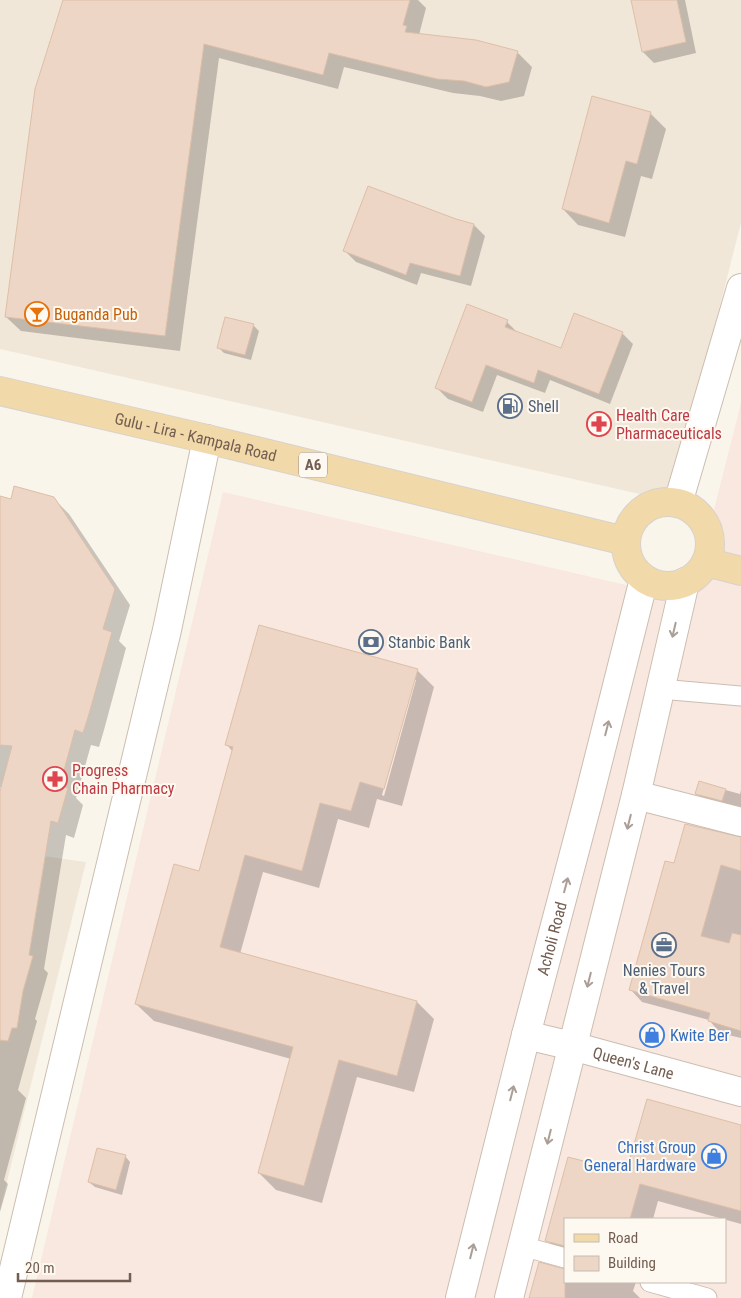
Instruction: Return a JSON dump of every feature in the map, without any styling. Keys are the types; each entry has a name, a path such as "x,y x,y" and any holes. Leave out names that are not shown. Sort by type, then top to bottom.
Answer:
{"main road":[{"name":"Gulu - Lira - Kampala Road","path":"0,392 207,439 625,541"},
{"path":"664,502 678,503 692,509 702,519 708,533 710,547 706,562 698,574 686,582 672,586 657,585 644,579 633,569 627,556 625,541 629,527 638,514 649,506 664,502"},
{"path":"706,562 741,570"}],"street":[{"path":"678,503 740,293"},
{"path":"7,1298 167,630 207,439"},
{"name":"Acholi Road","path":"460,1298 644,579"},
{"path":"509,1298 636,795 686,582"},
{"path":"636,795 741,822"},
{"name":"Queen's Lane","path":"526,1035 741,1092"}],"lane":[{"path":"660,690 741,696"},
{"path":"522,1246 564,1258"},
{"path":"654,1283 707,1298"}],"shaded area":[{"path":"0,0 741,0 741,223 670,501 0,349"},
{"path":"741,403 741,1298 32,1298 223,492 691,600"},
{"path":"0,850 86,862 0,1210"}],"building":[{"path":"63,0 410,0 403,25 407,26 405,32 476,40 518,51 509,82 486,87 464,81 437,79 329,53 323,75 204,44 165,336 5,317 35,89"},
{"path":"631,0 677,0 686,42 642,52"},
{"path":"592,96 651,112 637,164 626,161 609,223 562,209"},
{"path":"368,186 474,224 460,276 410,263 406,275 343,251"},
{"path":"467,304 508,320 505,327 561,348 574,313 623,332 599,394 538,370 534,383 486,365 472,402 435,388"},
{"path":"225,317 254,324 245,355 217,348"},
{"path":"14,486 54,497 115,589 103,629 112,632 83,733 75,730 60,785 68,788 58,823 51,821 29,955 33,956 23,991 17,1028 12,1028 8,1041 0,1040 0,791 12,746 0,745 0,496 11,499"},
{"path":"259,625 418,669 384,789 360,782 351,811 320,803 302,871 245,855 220,947 417,1001 397,1076 339,1060 304,1186 258,1173 293,1047 135,1004 174,864 199,871 233,747 225,745"},
{"path":"699,781 726,789 722,801 695,794"},
{"path":"685,824 741,837 741,871 721,865 701,936 729,943 732,933 741,935 741,1031 708,1021 710,1013 629,990 665,861 674,863"},
{"path":"647,1099 741,1125 741,1211 640,1184 630,1218 564,1218 564,1246 545,1241 568,1157 626,1172"},
{"path":"97,1148 126,1155 116,1190 88,1182"},
{"path":"539,1262 564,1269 565,1298 529,1298"}],"place":[{"name":"Buganda Pub","path":"37,314"},
{"name":"Shell","path":"510,406"},
{"name":"Health Care Pharmaceuticals","path":"599,424"},
{"name":"Stanbic Bank","path":"371,642"},
{"name":"Progress Chain Pharmacy","path":"55,779"},
{"name":"Nenies Tours & Travel","path":"664,945"},
{"name":"Kwite Ber","path":"652,1035"},
{"name":"Christ Group General Hardware","path":"714,1156"}]}
